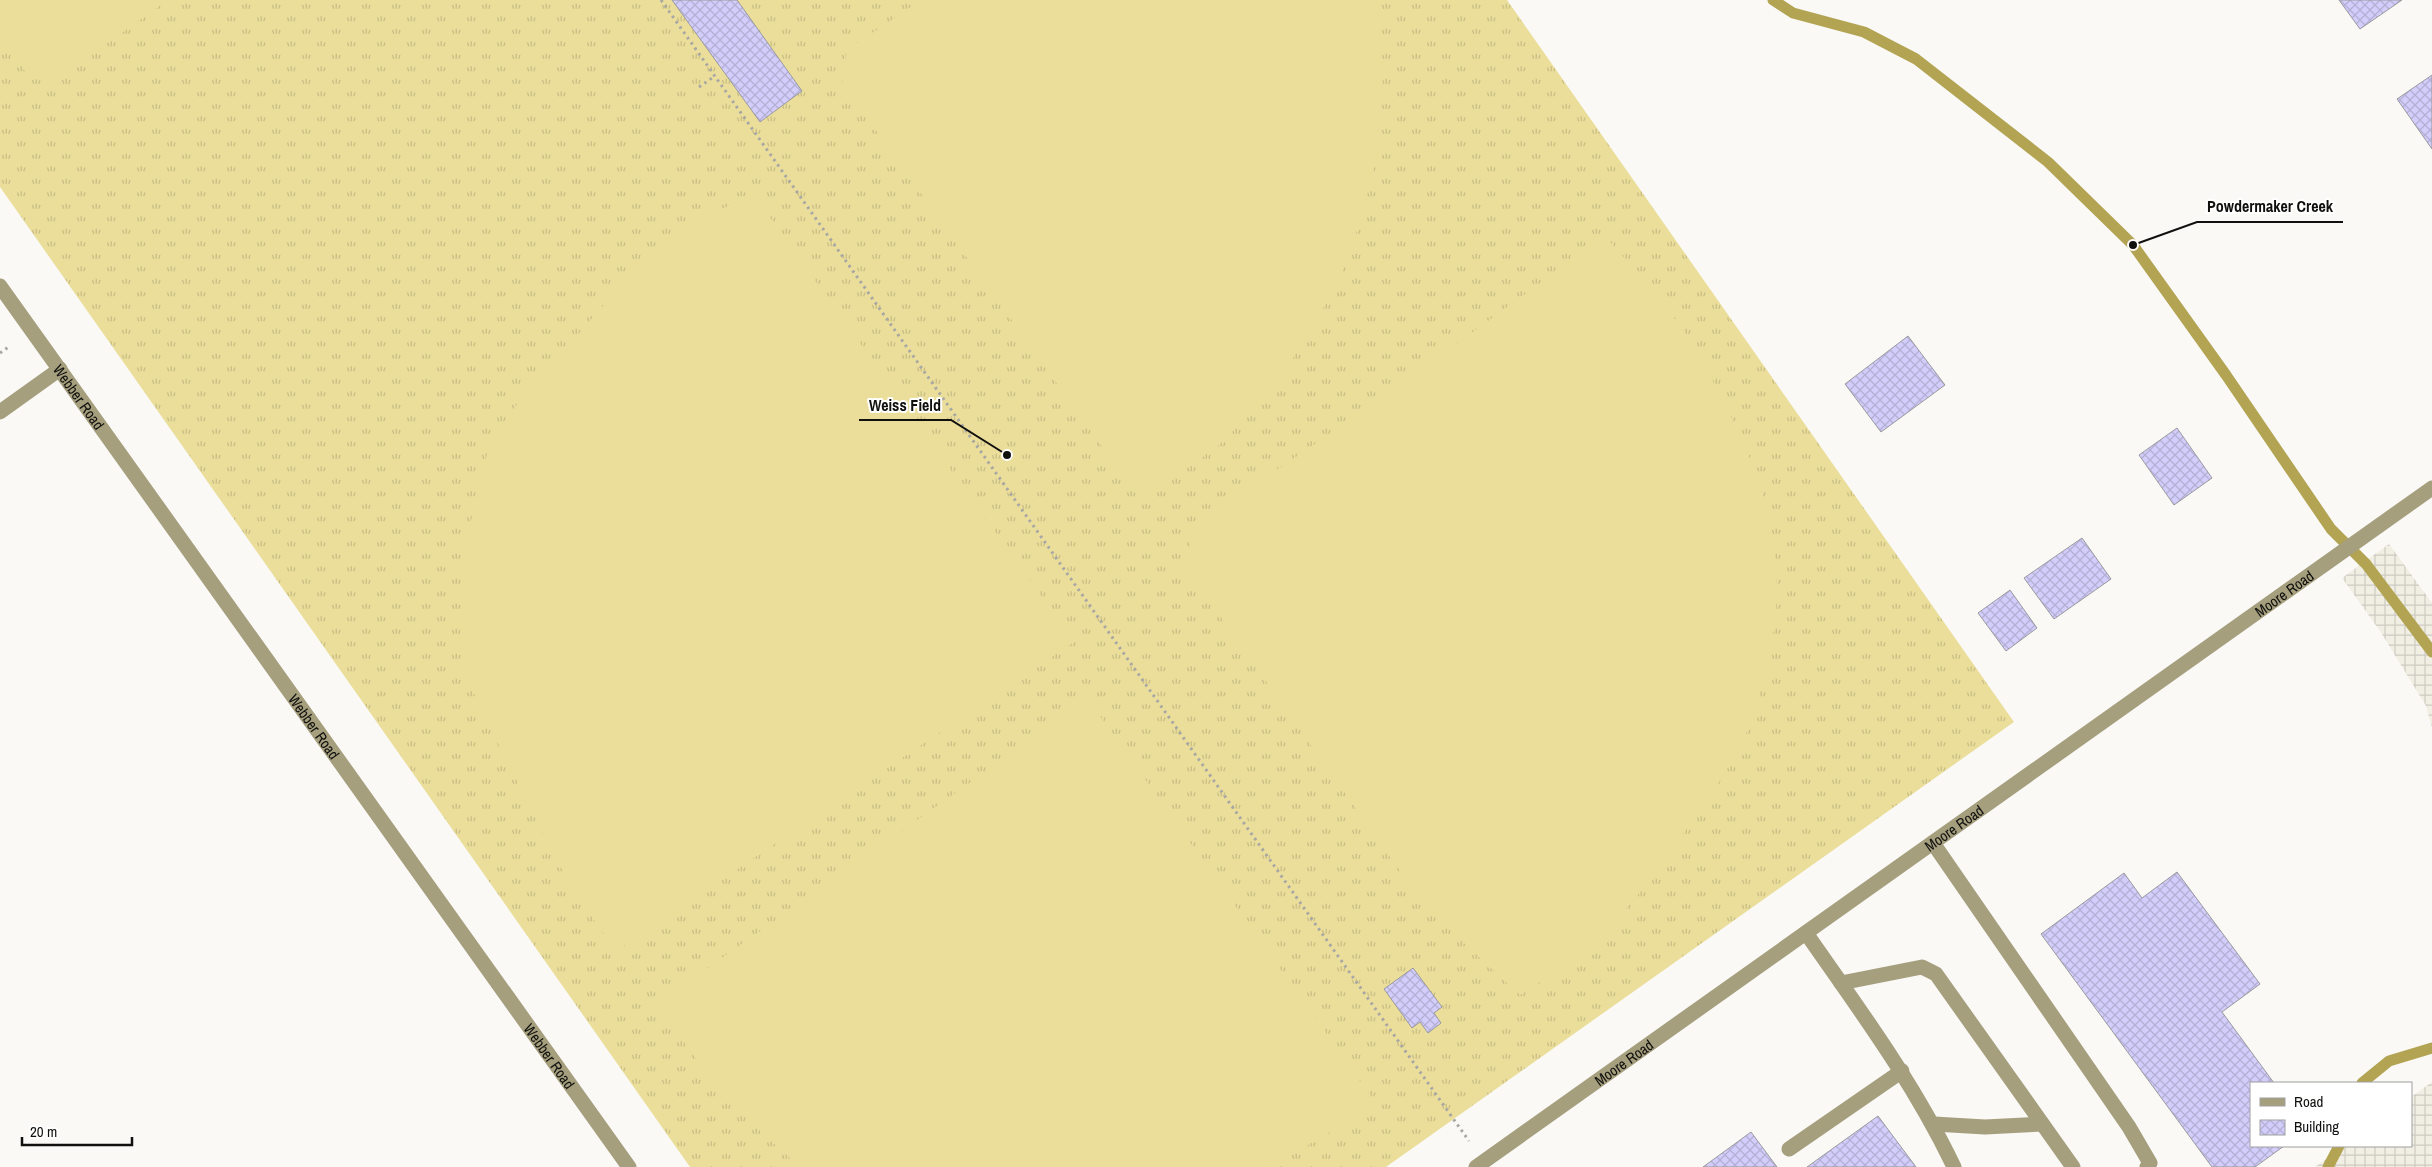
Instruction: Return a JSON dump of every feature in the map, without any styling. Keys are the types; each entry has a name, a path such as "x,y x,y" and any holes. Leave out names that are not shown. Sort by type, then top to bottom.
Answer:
{"street":[{"name":"Webber Road","path":"0,286 629,1167"},
{"path":"0,412 60,369"},
{"name":"Moore Road","path":"1480,1164 2432,488"},
{"path":"1934,843 2129,1127 2150,1163 2147,1167"},
{"path":"1806,933 1902,1071 1934,1124 1954,1167"},
{"path":"1841,983 1922,967 1936,974 2073,1167"},
{"path":"1789,1149 1902,1071"},
{"path":"1934,1124 1985,1126 2042,1124"}],"path":[{"path":"661,0 1480,1164"},
{"path":"700,87 715,76"}],"shaded area":[{"path":"2389,544 2432,603 2432,728 2426,706 2380,631 2342,578"},
{"path":"2432,1082 2432,1167 2315,1167 2343,1147 2412,1147 2412,1096"}],"green space":[{"path":"0,0 1507,0 2014,722 1386,1167 690,1167 0,187"},
{"path":"0,0 168,0 51,83 30,78 0,36"},
{"path":"921,0 1377,0 1383,87 1376,161 1360,222 1338,284 1273,391 1218,446 1141,501 842,83 847,50"},
{"path":"753,194 1074,642 616,951 586,909 558,863 469,683 460,641 462,558 487,454 505,420 521,399 646,257 681,229"},
{"path":"1605,236 1639,274 1691,341 1739,433 1765,502 1773,536 1777,571 1772,644 1751,722 1738,750 1697,815 1661,865 1617,919 1584,951 1520,995 1426,908 1186,568 1193,526 1364,411"},
{"path":"1088,699 1377,1105 1270,1167 800,1167 761,1132 704,1070 657,1004"}],"building":[{"path":"672,0 737,0 802,91 760,122"},
{"path":"2339,0 2402,0 2360,29"},
{"path":"2432,75 2432,149 2397,99"},
{"path":"1908,336 1945,385 1881,432 1845,384"},
{"path":"2177,428 2212,478 2174,505 2139,455"},
{"path":"2082,538 2111,579 2054,619 2024,578"},
{"path":"2010,590 2037,628 2006,651 1978,613"},
{"path":"2177,872 2260,984 2222,1012 2273,1082 2250,1082 2250,1147 2283,1147 2255,1167 2212,1167 2041,934 2124,873 2142,898"},
{"path":"1413,968 1442,1007 1434,1013 1441,1023 1428,1033 1420,1022 1412,1028 1384,989"},
{"path":"1878,1116 1916,1167 1807,1167"},
{"path":"1751,1132 1777,1167 1703,1167"}],"waterway":[{"path":"1773,0 1793,13 1864,32 1916,59 2048,162 2133,245 2226,375 2331,529 2366,564 2432,652"},
{"path":"2363,1082 2389,1061 2432,1048"},
{"path":"2328,1167 2338,1147"}],"place":[{"name":"Powdermaker Creek","path":"2133,245"},
{"name":"Weiss Field","path":"1007,455"}]}
